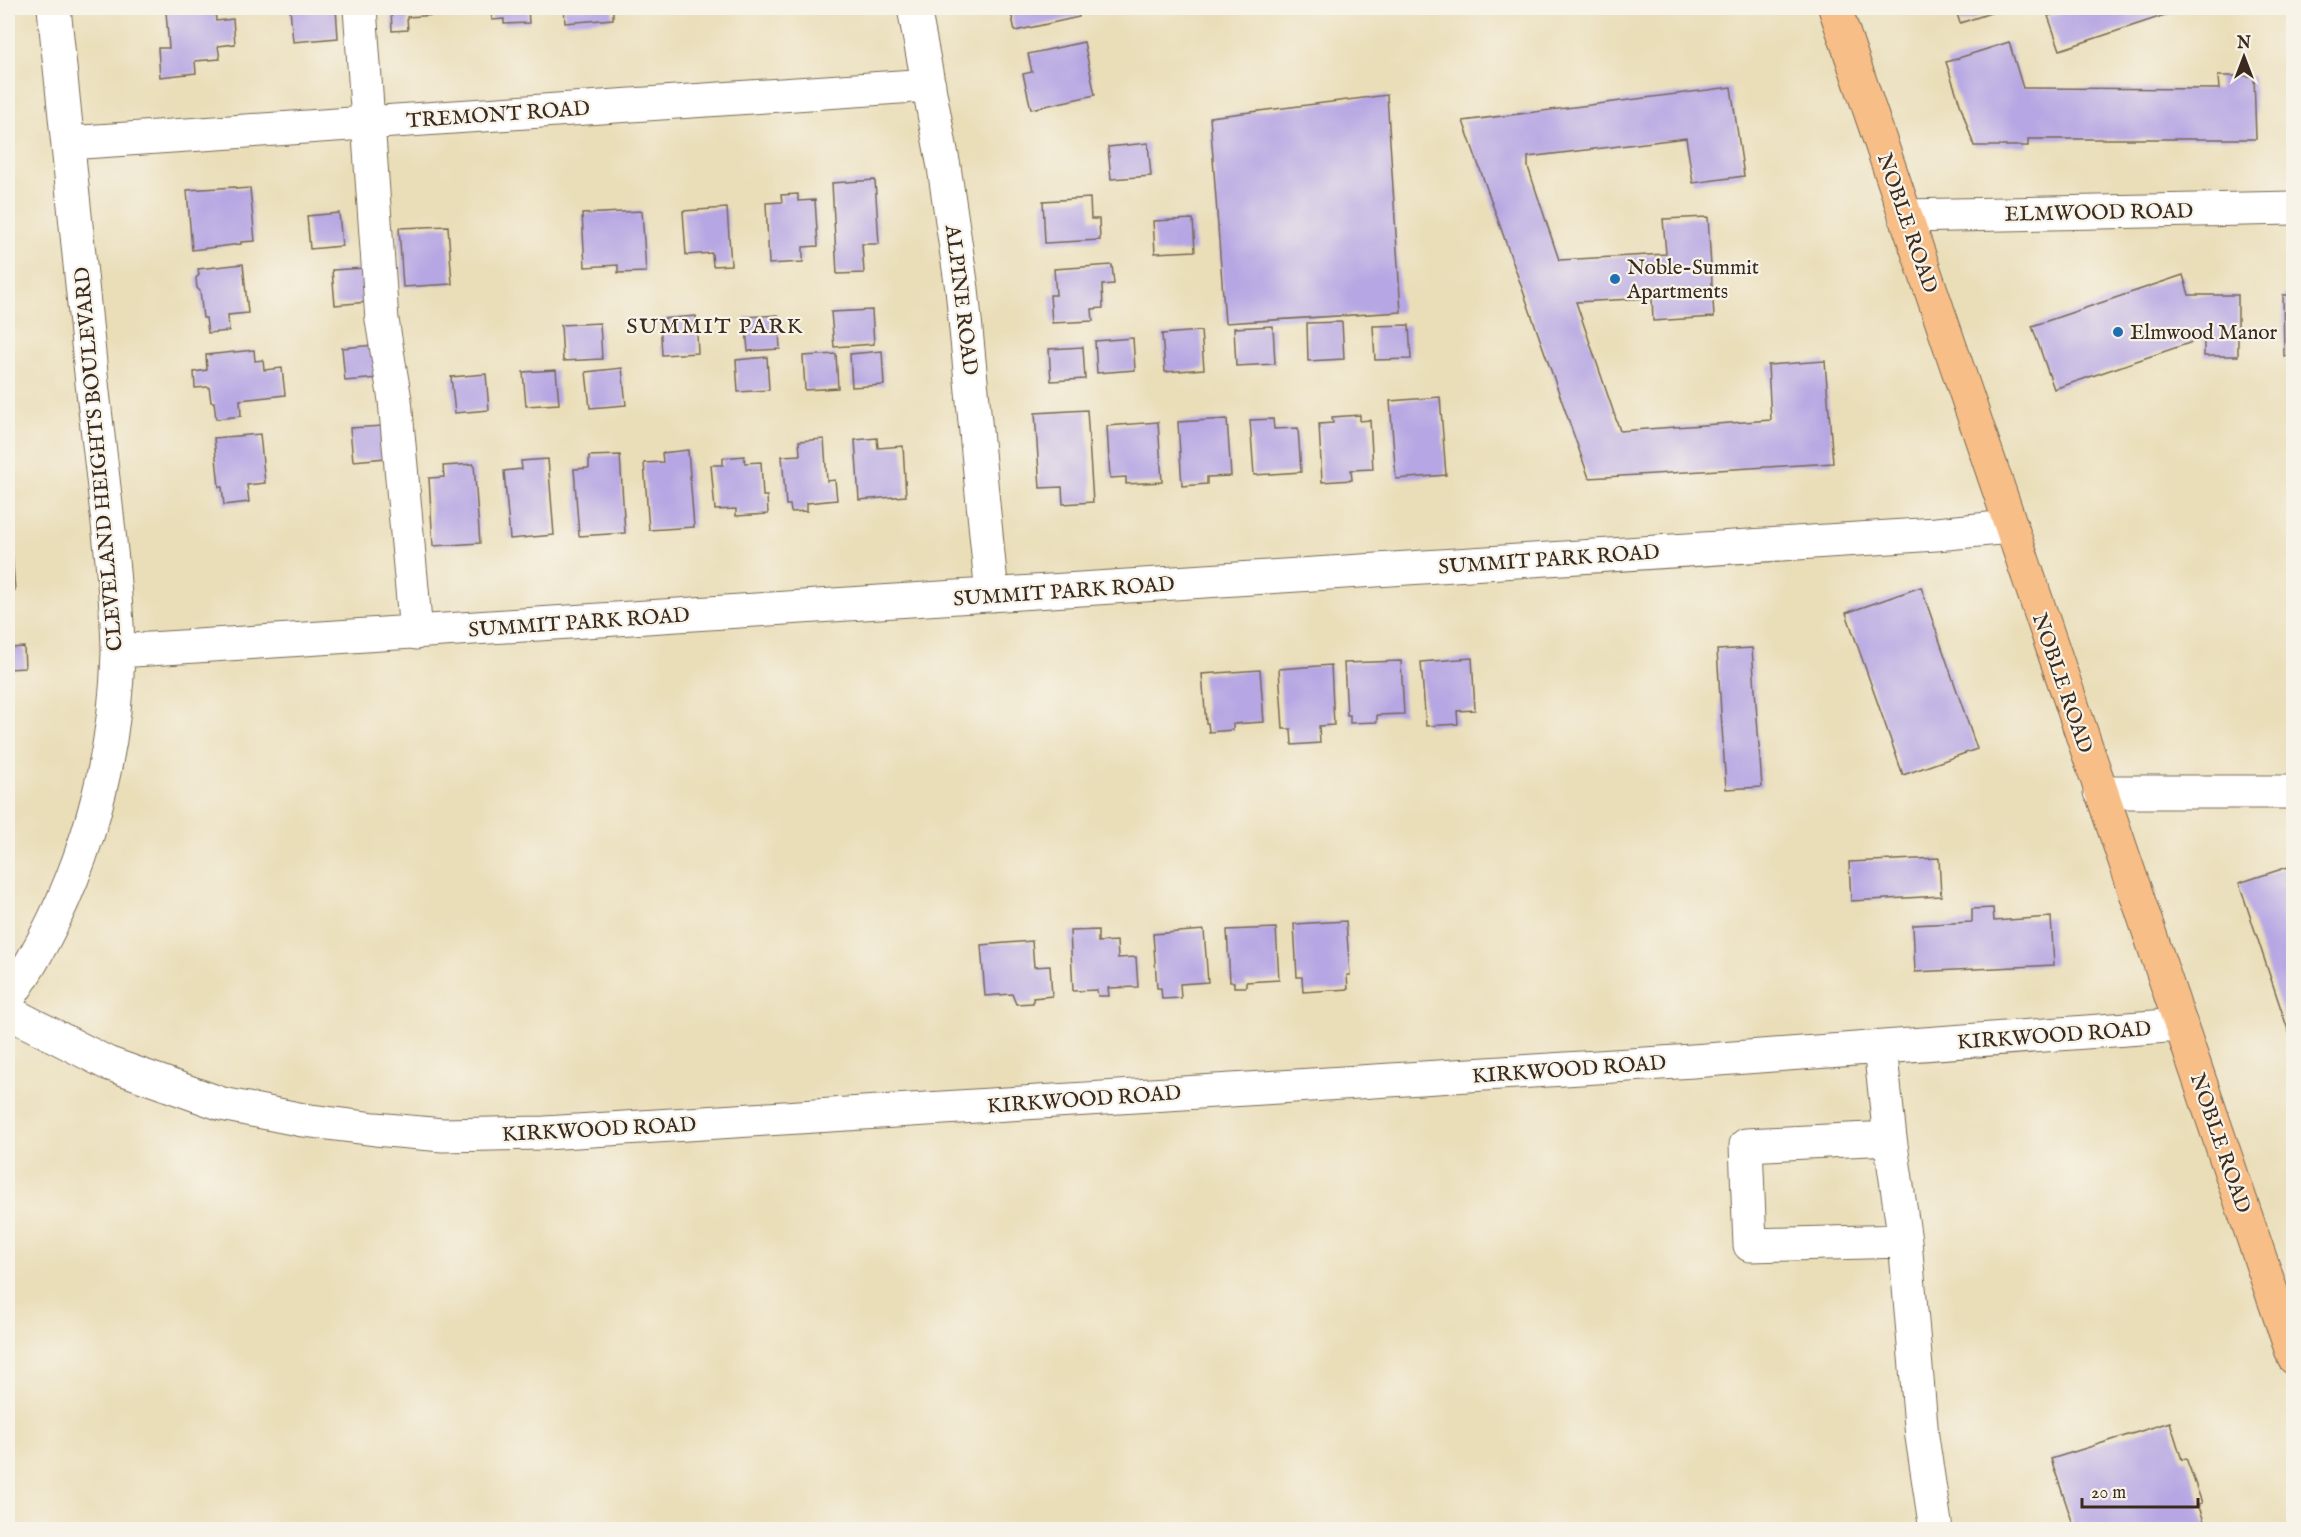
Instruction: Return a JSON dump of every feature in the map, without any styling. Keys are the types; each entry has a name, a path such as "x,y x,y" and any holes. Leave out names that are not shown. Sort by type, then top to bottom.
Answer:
{"main road":[{"name":"NOBLE ROAD","path":"1834,8 2294,1358"}],"street":[{"name":"CLEVELAND HEIGHTS BOULEVARD","path":"8,999 56,915 76,867 93,815 105,769 114,708 118,651 111,549 54,8"},
{"path":"360,8 382,320 395,400 416,633"},
{"name":"ALPINE ROAD","path":"914,8 944,167 963,300 992,595"},
{"name":"TREMONT ROAD","path":"68,143 929,85"},
{"name":"ELMWOOD ROAD","path":"1905,216 2294,208"},
{"name":"SUMMIT PARK ROAD","path":"118,651 1936,534 2010,527"},
{"path":"2100,792 2294,792"},
{"name":"KIRKWOOD ROAD","path":"8,1012 107,1063 222,1104 303,1120 443,1135 545,1133 1880,1048 2181,1025"},
{"path":"1880,1048 1905,1241 1922,1437 1936,1530"},
{"path":"1890,1138 1746,1145 1750,1245 1905,1241"}],"building":[{"path":"215,8 216,21 233,19 235,44 218,46 220,59 195,61 196,73 160,77 158,48 169,48 166,12"},
{"path":"290,8 336,8 338,38 293,42"},
{"path":"391,8 452,8 452,14 407,17 408,30 392,31"},
{"path":"480,8 528,8 529,23 504,24 504,19 492,20 491,11 481,12"},
{"path":"564,8 613,8 613,19 565,23"},
{"path":"1010,8 1077,8 1079,17 1015,31"},
{"path":"1955,8 2006,8 1960,23"},
{"path":"2074,8 2186,8 2060,50 2048,16"},
{"path":"1084,42 1095,95 1031,109 1023,74 1032,72 1028,54"},
{"path":"2009,42 2023,88 2219,89 2218,76 2254,76 2256,139 2028,139 2028,146 1974,146 1946,62"},
{"name":"Noble-Summit Apartments","path":"1731,87 1744,176 1693,183 1686,138 1528,157 1528,167 1559,260 1666,254 1663,219 1708,217 1714,317 1653,321 1652,298 1576,302 1620,431 1771,420 1768,365 1825,361 1833,463 1589,478 1463,121"},
{"path":"1387,95 1401,312 1225,323 1210,117"},
{"path":"1148,143 1151,176 1111,179 1108,147"},
{"path":"875,180 879,244 862,244 864,273 837,274 832,183"},
{"path":"235,187 236,189 250,188 255,241 192,250 187,190"},
{"path":"798,194 798,201 815,200 818,246 803,247 803,262 769,264 766,203 782,202 781,195"},
{"path":"1090,198 1091,219 1099,219 1100,240 1045,243 1043,201"},
{"path":"727,208 731,265 713,266 712,253 686,255 683,211"},
{"path":"642,211 646,272 618,273 618,265 585,267 582,214"},
{"path":"339,213 342,246 310,249 307,216"},
{"path":"1193,219 1195,251 1155,253 1153,221"},
{"path":"448,226 452,284 403,287 399,228"},
{"path":"243,264 248,313 228,315 229,331 208,333 206,318 203,318 200,291 197,288 198,269"},
{"path":"1112,265 1114,284 1102,285 1103,308 1092,309 1093,321 1052,323 1050,295 1056,295 1054,269"},
{"path":"365,268 368,302 335,305 332,270"},
{"name":"Elmwood Manor","path":"2183,275 2189,295 2238,295 2238,356 2204,356 2204,338 2054,389 2032,326"},
{"path":"2283,295 2294,295 2294,356 2284,356"},
{"path":"872,310 874,344 834,347 831,312"},
{"path":"778,315 780,349 748,351 745,317"},
{"path":"696,316 698,353 662,355 660,319"},
{"path":"1342,322 1344,359 1308,361 1307,323"},
{"path":"600,323 602,359 563,361 561,325"},
{"path":"1409,325 1411,359 1375,360 1373,326"},
{"path":"1273,326 1275,364 1236,366 1234,328"},
{"path":"1201,331 1204,369 1165,372 1162,334"},
{"path":"1133,338 1135,370 1097,373 1095,341"},
{"path":"375,345 378,378 345,381 342,348"},
{"path":"1083,347 1085,379 1051,381 1049,349"},
{"path":"254,350 255,361 263,360 264,370 282,368 285,395 240,400 241,416 216,419 209,387 195,388 194,372 207,370 206,355"},
{"path":"882,351 884,385 852,387 850,354"},
{"path":"836,354 838,388 805,390 803,356"},
{"path":"767,357 769,390 738,392 736,360"},
{"path":"622,368 626,405 590,408 586,372"},
{"path":"556,370 559,404 526,406 523,372"},
{"path":"486,374 489,410 455,413 451,377"},
{"path":"1440,397 1446,475 1396,479 1390,401"},
{"path":"1087,410 1093,502 1063,504 1062,487 1040,488 1035,413"},
{"path":"1360,415 1360,421 1370,420 1373,469 1351,470 1352,480 1322,482 1319,424 1333,423 1332,417"},
{"path":"1227,419 1231,476 1207,477 1207,484 1182,486 1178,422"},
{"path":"1273,419 1274,429 1298,428 1301,472 1254,475 1250,420"},
{"path":"1158,422 1162,482 1126,484 1126,477 1110,478 1107,426"},
{"path":"383,426 386,458 353,461 350,428"},
{"path":"260,434 265,483 247,485 249,502 224,505 222,487 219,487 214,438"},
{"path":"877,438 878,448 903,446 906,496 859,500 855,440"},
{"path":"824,439 827,481 835,480 837,500 807,503 807,511 791,512 790,505 786,505 782,456 800,455 799,441"},
{"path":"688,450 694,527 649,530 644,463 663,462 662,453"},
{"path":"620,455 625,533 579,536 574,469 589,468 589,456"},
{"path":"744,456 745,463 761,462 763,496 767,496 768,514 736,516 736,509 715,510 711,465 723,465 723,458"},
{"path":"548,459 554,535 510,539 504,471 522,469 521,461"},
{"path":"474,464 480,543 433,546 429,478 444,477 443,466"},
{"path":"11,541 15,590 8,591 8,542"},
{"path":"1921,587 1977,749 1903,775 1846,613"},
{"path":"24,647 25,668 8,669 8,648"},
{"path":"1752,648 1762,787 1726,789 1717,650"},
{"path":"1472,658 1475,710 1457,711 1458,724 1426,726 1421,662"},
{"path":"1401,661 1404,714 1377,715 1377,722 1350,723 1350,715 1347,715 1344,663"},
{"path":"1331,665 1334,725 1319,726 1320,743 1292,745 1291,729 1283,729 1279,669"},
{"path":"1260,670 1264,722 1233,724 1233,730 1209,732 1208,723 1206,723 1202,674"},
{"path":"1939,858 1941,896 1851,901 1849,862"},
{"path":"2294,865 2294,1045 2293,1045 2239,883"},
{"path":"1993,908 1994,921 2051,917 2054,965 1915,972 1913,925 1972,922 1972,909"},
{"path":"1346,921 1350,975 1347,975 1348,989 1303,992 1302,977 1297,977 1294,924"},
{"path":"1276,928 1279,980 1246,982 1246,987 1234,987 1234,982 1230,982 1227,930"},
{"path":"1098,930 1098,942 1117,941 1118,958 1136,957 1138,987 1108,988 1109,996 1098,996 1097,990 1073,991 1070,931"},
{"path":"1204,930 1208,982 1180,984 1181,998 1162,999 1161,988 1157,988 1153,934"},
{"path":"1032,941 1034,967 1050,966 1052,996 1033,998 1033,1003 1016,1004 1012,994 985,996 981,945"},
{"path":"2170,1422 2182,1460 2186,1458 2202,1503 2198,1504 2207,1530 2075,1530 2051,1459"}],"place":[{"name":"Noble-Summit Apartments","path":"1615,279"},
{"name":"Elmwood Manor","path":"2118,332"}],"district":[{"name":"SUMMIT PARK","path":"715,325"}]}
